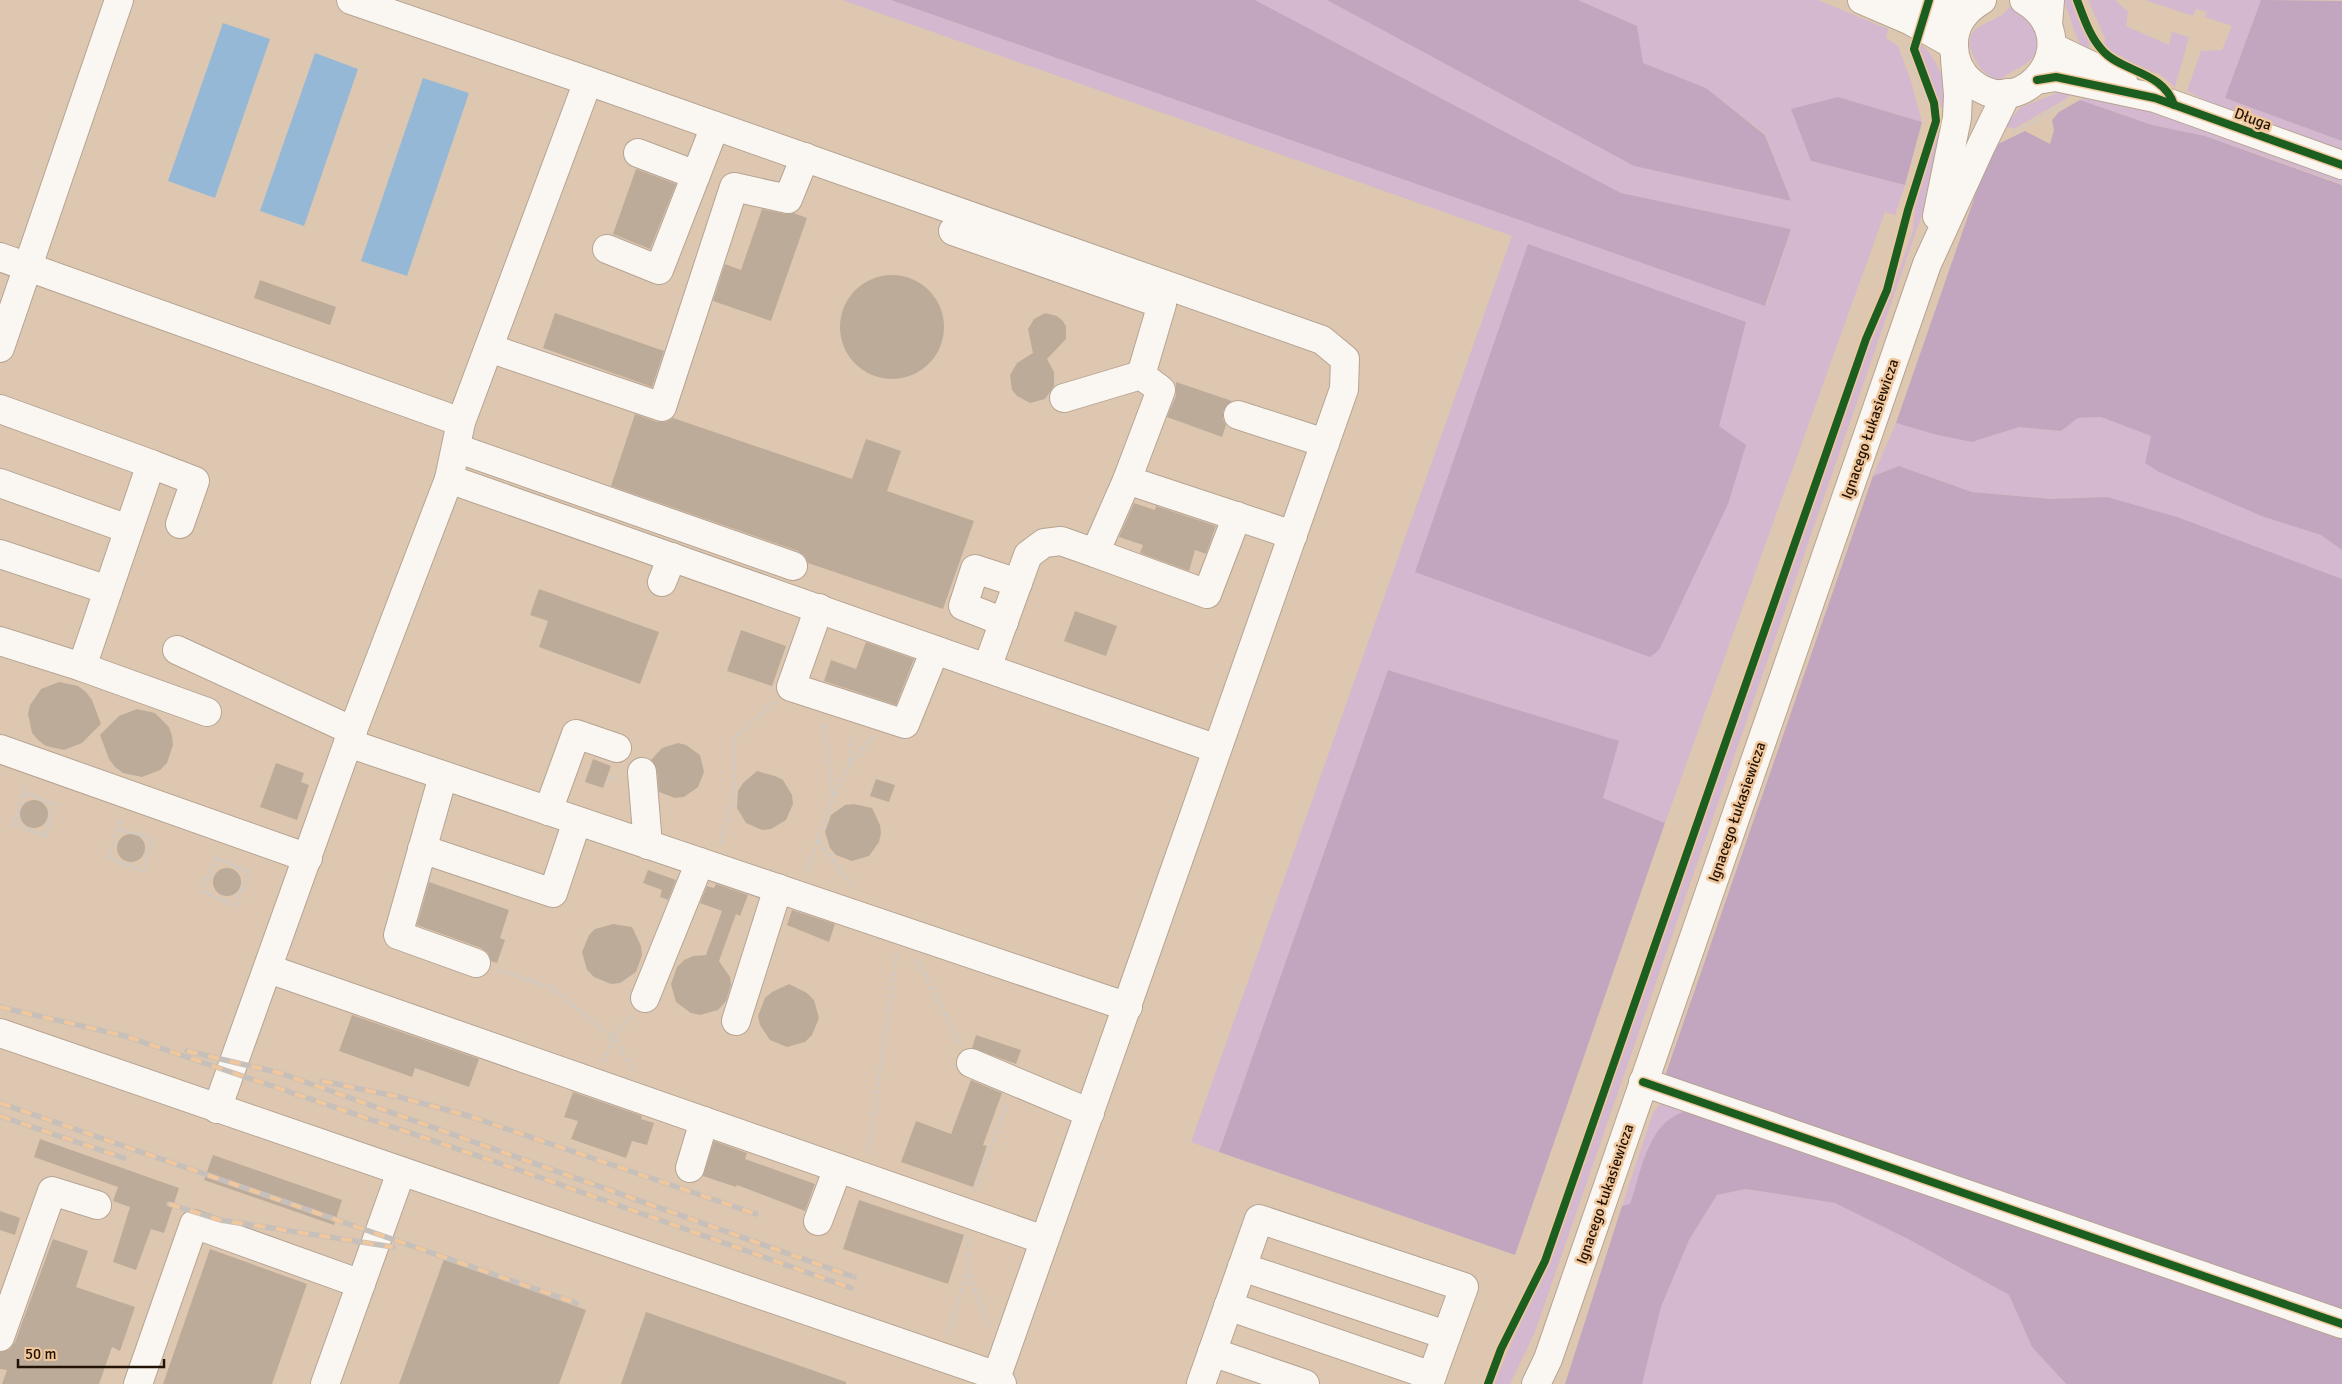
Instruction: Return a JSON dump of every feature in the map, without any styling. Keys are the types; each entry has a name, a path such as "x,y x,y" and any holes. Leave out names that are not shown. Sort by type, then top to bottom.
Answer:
{"main road":[{"path":"2,336 28,267 119,0"},
{"path":"0,1032 998,1381 1044,1240 1128,1007 1344,389 1345,358 1322,340 588,81 351,0"},
{"path":"1862,0 1921,26 1954,51 1963,72 1975,85 1990,92 2008,93 2018,91 2037,80 2056,77 2155,98"},
{"path":"1907,0 1973,7"},
{"path":"2024,0 2038,10 2050,24 2116,77 2155,98"},
{"name":"Ignacego Łukasiewicza","path":"1928,264 1956,118 1958,95 1954,51 1957,26 1973,7"},
{"path":"2037,80 2050,59 2050,24"},
{"path":"217,1109 269,969 350,737 449,479 458,435 488,348 588,81"},
{"name":"Ignacego Łukasiewicza","path":"1536,1384 1545,1372 1928,264 1982,144 2008,93"},
{"name":"Długa","path":"2155,98 2342,165"},
{"path":"608,249 659,270 715,126"},
{"path":"638,153 696,175"},
{"path":"488,348 662,407 734,187 788,199 805,158"},
{"path":"953,231 1162,304 1141,375"},
{"path":"0,257 793,566"},
{"path":"1064,398 1141,375"},
{"path":"1095,553 1127,480 1161,390 1141,375"},
{"path":"0,408 195,481 180,524"},
{"path":"1238,415 1325,443"},
{"path":"82,668 151,464"},
{"path":"449,479 1218,749"},
{"path":"1127,480 1293,535"},
{"path":"0,483 128,530"},
{"path":"987,668 1028,555 1044,543 1061,541 1207,594 1237,516"},
{"path":"0,554 108,590"},
{"path":"662,582 672,557"},
{"path":"1004,622 963,606 975,569 1018,582"},
{"path":"819,608 790,687 905,724 935,650"},
{"path":"0,640 206,712"},
{"path":"176,650 350,737 443,776 1128,1007"},
{"path":"548,811 576,734 617,748"},
{"path":"0,749 308,858"},
{"path":"642,772 648,844"},
{"path":"443,776 398,935 476,962"},
{"path":"422,849 553,893 577,821"},
{"path":"645,998 707,864"},
{"path":"736,1021 788,892"},
{"path":"269,969 1044,1240"},
{"path":"971,1063 1090,1113"},
{"path":"1644,1082 2342,1324"},
{"path":"690,1168 704,1121"},
{"path":"818,1221 838,1168"},
{"path":"325,1384 401,1172"},
{"path":"0,1337 52,1191 97,1205"},
{"path":"1201,1384 1228,1306 1259,1219 1464,1287 1430,1380 1228,1306"},
{"path":"138,1384 194,1224 361,1284"},
{"path":"1242,1267 1446,1335"},
{"path":"1212,1352 1305,1384"}],"path":[{"path":"1921,26 1915,44 1915,54 1934,103 1936,121"},
{"path":"707,864 734,790 734,739 790,687"},
{"path":"821,697 833,798"},
{"path":"850,764 856,708"},
{"path":"788,892 818,841 833,798 850,764 888,719"},
{"path":"24,793 54,804 45,837 14,824 34,761"},
{"path":"118,829 152,838 143,872 108,858 118,829 130,795"},
{"path":"216,858 249,872 236,906 202,890 228,829"},
{"path":"818,841 857,893"},
{"path":"900,930 971,1063"},
{"path":"865,1177 900,930"},
{"path":"476,962 550,987 613,1037 650,1102"},
{"path":"598,1084 613,1037 645,998"}],"shaded area":[{"path":"842,0 891,0 1766,306 1791,229 1621,193 1255,0 1327,0 1634,166 1791,201 1765,134 1706,88 1642,63 1637,26 1578,0 1818,0 1888,29 1886,38 1898,46 1911,81 1922,122 1838,97 1811,161 1905,185 1895,215 1885,212 1665,823 1603,798 1618,741 1388,670 1219,1152 1191,1142 1512,236"},
{"path":"891,0 1255,0 1621,193 1791,229 1765,306"},
{"path":"1327,0 1578,0 1637,26 1643,63 1706,88 1765,135 1791,201 1634,166"},
{"path":"2063,0 2073,0 2091,41 2086,54 2079,41"},
{"path":"2088,0 2115,0 2128,12 2126,26 2169,45 2172,32 2189,37 2175,87 2158,73 2150,73 2104,47 2105,38"},
{"path":"2145,0 2261,0 2225,98 2342,141 2342,151 2213,104 2187,91 2201,51 2222,50 2232,26 2205,17 2207,12 2196,9 2193,16"},
{"path":"2261,0 2342,1 2342,141 2225,98"},
{"path":"2009,7 2024,16 2030,23 2037,39 2037,47 2034,55 2028,62 1999,81 1987,74 1978,65 1970,45 1970,37 1975,30 1997,18"},
{"path":"1919,44 1925,48 1936,63 1945,83 1950,109 1938,106"},
{"path":"2068,89 2072,93 2066,99 2015,128 2003,127 2021,107"},
{"path":"2093,93 2162,114 2342,176 2342,184 2205,136 2152,125 2080,100"},
{"path":"1838,97 1922,122 1905,185 1811,161 1791,109"},
{"path":"2080,100 2152,125 2205,136 2342,185 2342,550 2321,535 2264,517 2159,472 2145,463 2151,436 2101,417 2078,418 2061,431 2019,427 1972,442 1937,435 1896,423 1992,147 2025,131 2050,144 2054,130 2052,120 2059,112"},
{"path":"1940,118 1949,121 1920,220 1535,1332 1510,1384 1494,1384 1511,1343 1551,1260 1869,344 1891,293 1913,230 1915,205"},
{"path":"1528,244 1746,322 1719,426 1746,445 1728,504 1659,650 1650,657 1415,572"},
{"path":"2101,417 2151,436 2145,463 2264,517 2321,535 2342,550 2342,579 2107,497 2052,499 1972,492 1899,466 1873,476 1896,423 1937,435 1972,442 2019,427 2061,431 2078,418"},
{"path":"1899,466 1972,492 2051,499 2107,497 2177,517 2342,579 2342,1312 1665,1076 1873,476"},
{"path":"1388,670 1619,741 1603,798 1665,823 1515,1255 1219,1152"},
{"path":"1669,1102 2342,1329 2342,1339 1711,1118 1637,1184 1630,1205 1622,1206 1653,1113 1659,1105"},
{"path":"1683,1112 1711,1118 2342,1339 2342,1384 2066,1384 2032,1347 2009,1295 1910,1240 1835,1203 1746,1189 1717,1195 1689,1240 1661,1307 1642,1384 1565,1384 1622,1206 1630,1204 1642,1164 1653,1138 1671,1118"},
{"path":"1746,1189 1835,1203 1910,1240 2009,1295 2032,1347 2066,1384 1642,1384 1661,1307 1689,1240 1717,1195"}],"water":[{"path":"223,23 270,39 215,198 168,181"},
{"path":"315,53 358,69 304,226 260,211"},
{"path":"423,78 469,93 407,276 361,261"}],"building":[{"path":"636,169 676,184 650,249 613,234"},
{"path":"762,209 785,214 794,213 807,218 771,321 713,301 725,264 741,270"},
{"path":"892,275 912,279 929,290 940,307 944,327 940,347 929,364 912,375 892,379 872,375 855,364 844,347 840,327 844,307 855,290 872,279"},
{"path":"260,280 336,307 330,325 254,298"},
{"path":"555,313 664,351 652,387 543,348"},
{"path":"1045,313 1057,316 1062,320 1066,326 1066,339 1047,359 1054,372 1054,386 1045,399 1030,403 1017,396 1012,390 1010,375 1017,363 1033,353 1028,329 1034,319"},
{"path":"1176,382 1232,401 1223,411 1223,419 1226,425 1222,437 1167,417 1176,396"},
{"path":"635,414 657,422 666,422 673,418 852,479 866,439 901,451 887,491 974,521 943,609 808,563 805,556 798,551 611,486"},
{"path":"1134,503 1155,510 1156,506 1216,526 1206,554 1195,550 1189,571 1140,553 1143,545 1119,537"},
{"path":"539,589 659,632 640,684 539,647 548,621 530,615"},
{"path":"1075,611 1117,626 1106,656 1064,641"},
{"path":"741,630 786,646 772,686 727,671"},
{"path":"866,642 914,659 896,705 824,681 831,660 856,669"},
{"path":"59,682 78,686 86,692 92,700 101,724 82,743 64,750 46,746 38,740 32,733 28,714 30,705 41,689"},
{"path":"137,709 155,713 169,727 173,745 167,763 160,770 142,777 123,773 115,767 109,759 100,735 119,716"},
{"path":"678,743 686,745 700,755 704,772 698,787 684,797 675,798 659,792 657,770 651,760 662,748"},
{"path":"593,759 611,766 603,788 585,782"},
{"path":"276,763 304,773 301,782 309,785 297,820 260,807"},
{"path":"757,771 783,780 792,795 793,804 786,820 771,829 762,830 746,823 737,808 738,791 743,783"},
{"path":"876,779 895,785 889,802 870,796"},
{"path":"34,800 44,804 48,814 44,824 34,828 24,824 20,814 24,804"},
{"path":"854,804 872,808 880,825 881,833 879,842 869,856 852,861 836,855 830,848 825,832 831,815 845,805"},
{"path":"131,834 141,838 145,848 141,858 131,862 121,858 117,848 121,838"},
{"path":"227,868 237,872 241,882 237,892 227,896 217,892 213,882 217,872"},
{"path":"648,870 676,880 668,900 660,897 662,890 643,883"},
{"path":"429,882 509,910 500,938 505,940 497,963 491,961 488,953 481,948 417,925"},
{"path":"716,884 748,895 740,916 736,914 719,961 730,977 731,985 726,1001 718,1010 700,1015 691,1013 676,1002 671,984 677,967 684,960 693,956 706,955 722,911 700,903 707,886 714,888"},
{"path":"792,910 835,924 829,942 787,925"},
{"path":"613,924 632,927 641,946 642,955 636,972 620,983 611,984 594,977 587,970 582,952 589,935 595,929"},
{"path":"789,984 807,993 814,1000 819,1018 812,1035 805,1042 787,1047 770,1040 760,1025 758,1016 765,998 772,992"},
{"path":"352,1015 479,1059 469,1087 415,1068 412,1077 339,1051"},
{"path":"976,1035 1021,1050 1016,1064 972,1048"},
{"path":"971,1080 1002,1093 983,1145 987,1146 973,1187 901,1162 916,1121 951,1134"},
{"path":"573,1092 642,1116 641,1119 654,1123 647,1145 632,1141 626,1158 571,1139 578,1121 564,1117"},
{"path":"40,1139 179,1188 164,1233 151,1229 136,1270 113,1262 130,1207 113,1201 118,1187 34,1157"},
{"path":"714,1141 747,1153 745,1159 815,1184 805,1211 737,1185 736,1187 703,1176"},
{"path":"213,1155 342,1200 334,1225 204,1180"},
{"path":"859,1200 964,1235 948,1284 843,1249"},
{"path":"0,1211 20,1218 15,1235 0,1230"},
{"path":"53,1239 88,1251 76,1287 135,1307 120,1351 112,1347 99,1384 2,1384 7,1370 0,1369 0,1352 10,1349 15,1342"},
{"path":"210,1249 307,1284 272,1384 163,1384"},
{"path":"444,1259 586,1310 559,1384 399,1384"},
{"path":"646,1312 846,1382 846,1384 621,1384"}],"railway":[{"path":"0,1007 125,1036 519,1170 851,1288"},
{"path":"187,1051 280,1073 854,1277"},
{"path":"322,1081 399,1097 469,1116 756,1214"},
{"path":"0,1103 576,1303"},
{"path":"0,1116 124,1158"},
{"path":"169,1204 220,1220 393,1247"}],"cycle path":[{"path":"1488,1384 1501,1349 1545,1261 1866,339 1887,290 1908,210 1936,121 1934,103 1914,49 1929,0"},
{"path":"2077,0 2091,34 2104,52 2112,59 2162,86 2169,94 2174,105"},
{"path":"2037,80 2056,77 2155,98 2342,165"},
{"path":"1643,1082 2342,1324"}]}
